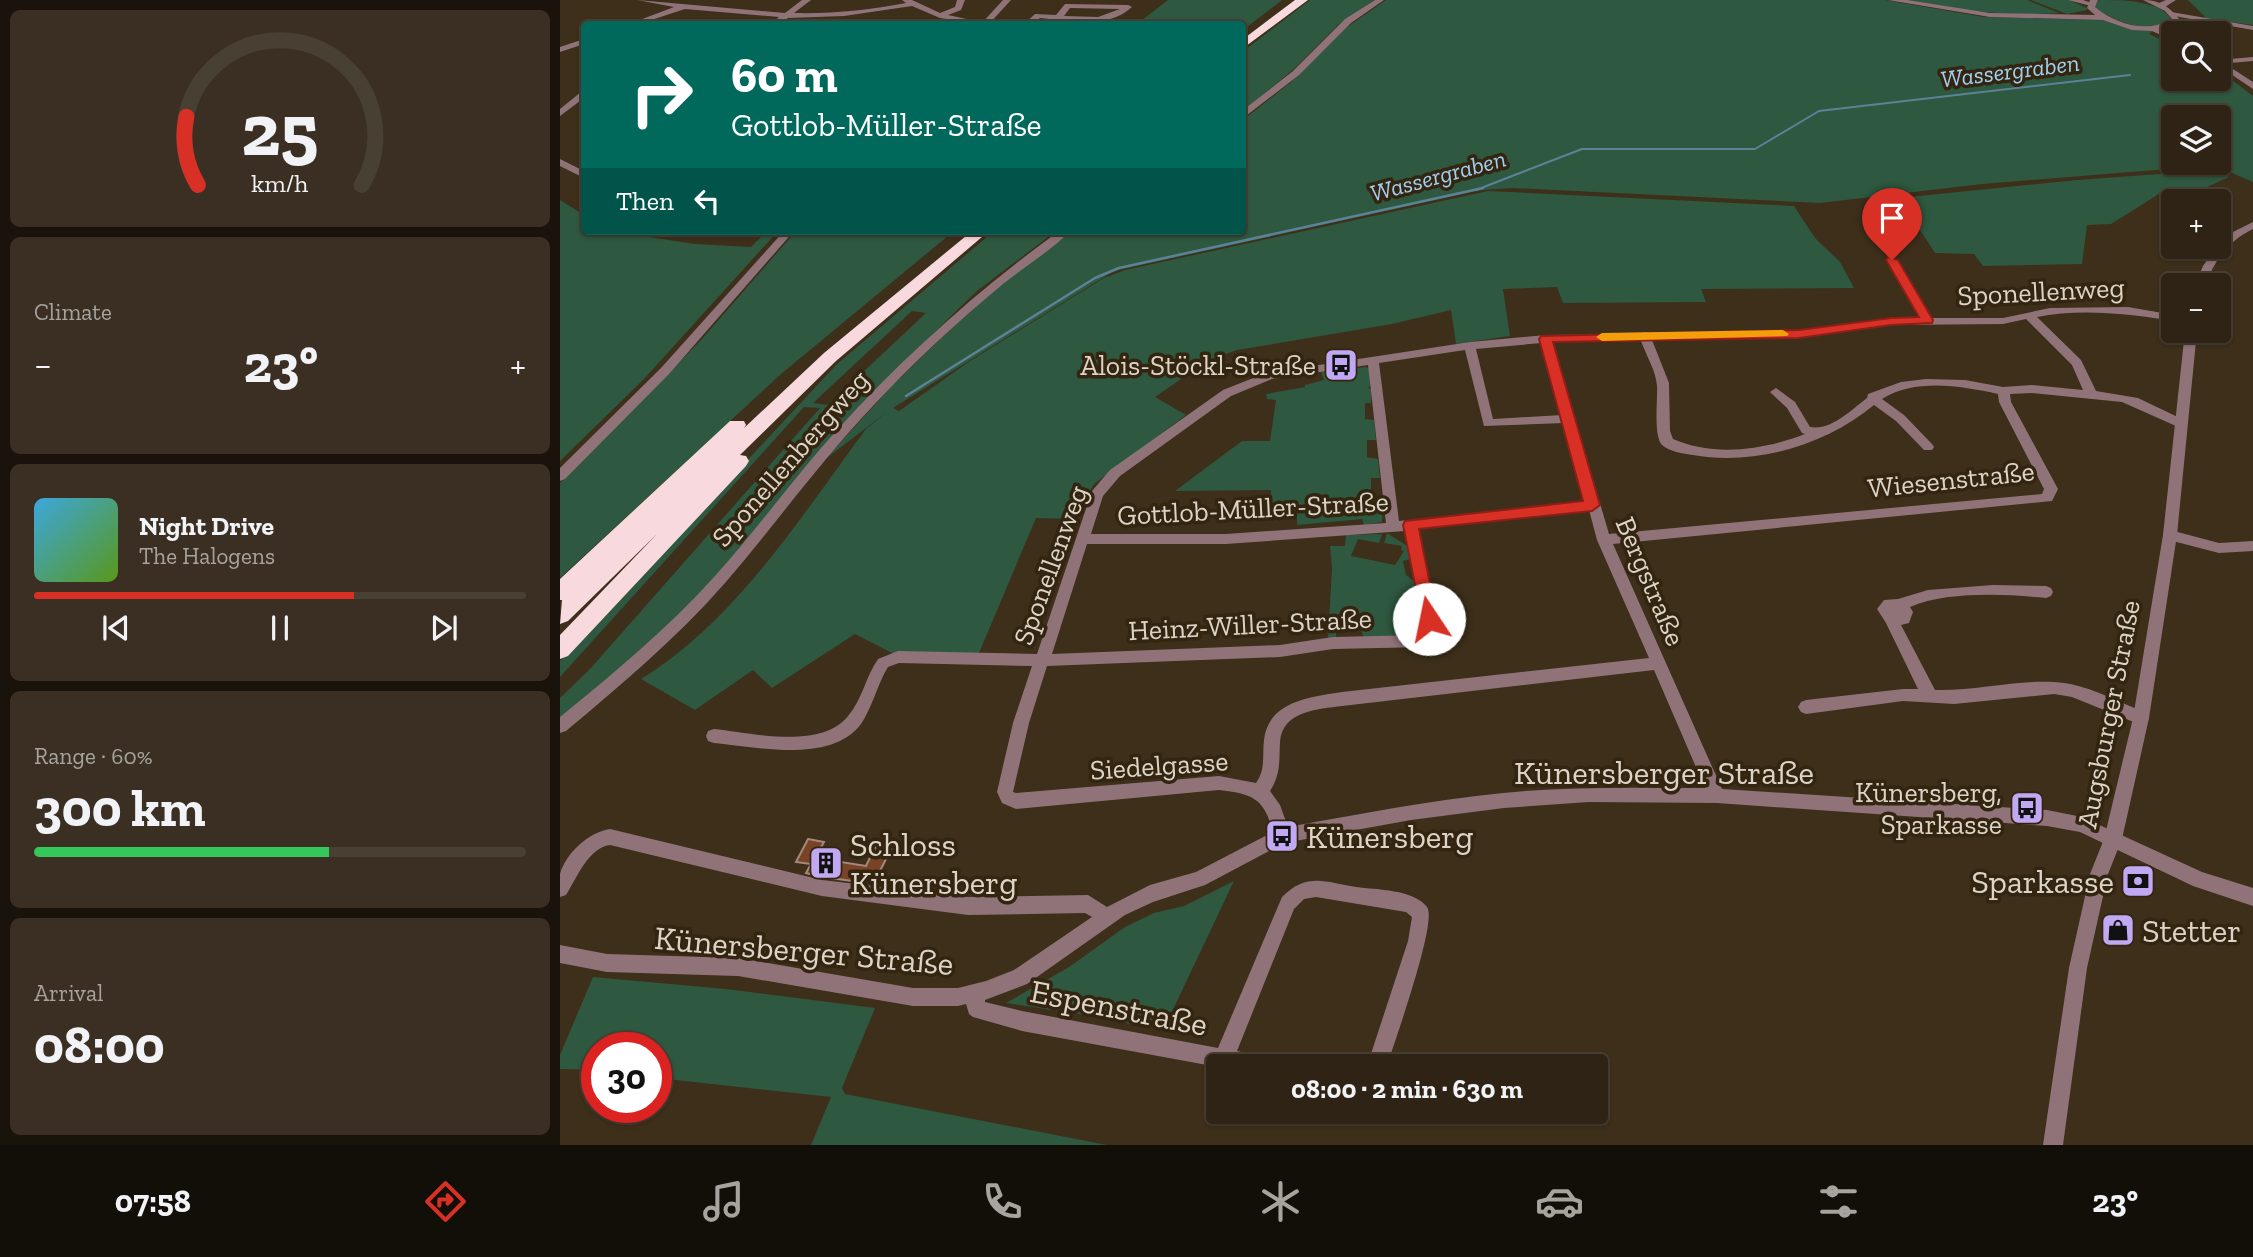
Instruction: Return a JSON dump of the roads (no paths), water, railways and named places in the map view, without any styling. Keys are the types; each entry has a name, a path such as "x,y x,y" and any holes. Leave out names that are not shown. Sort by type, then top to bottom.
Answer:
{"highway":[{"path":"1246,34 1290,0"},
{"path":"1246,43 1302,0"},
{"path":"560,592 716,444 824,347 960,235"},
{"path":"560,615 830,357 976,235"},
{"path":"560,650 781,415 830,357"}],"street":[{"path":"641,0 685,7 789,14 866,13 908,2 940,16 968,21"},
{"path":"642,21 705,0"},
{"path":"779,21 807,0"},
{"path":"940,16 958,8 961,0"},
{"path":"988,21 1007,0"},
{"path":"1246,113 1296,73 1348,21 1380,0"},
{"path":"1892,0 1978,14 2104,18 2130,26 2161,27"},
{"path":"2072,0 2093,4 2104,18"},
{"path":"2149,0 2162,5 2175,17 2253,28"},
{"path":"2162,5 2172,0"},
{"path":"2059,17 2093,4"},
{"path":"1032,21 1038,16 1059,17 1113,18 1128,7 1068,6 1059,17"},
{"path":"2171,21 2175,17"},
{"path":"2153,28 2161,32"},
{"path":"560,51 581,42"},
{"path":"560,51 581,52"},
{"path":"2231,61 2253,59"},
{"path":"2231,70 2253,86"},
{"path":"560,113 581,96"},
{"path":"573,103 581,107"},
{"path":"560,163 581,174"},
{"path":"2205,273 2216,250 2231,236 2253,225"},
{"path":"560,476 666,371 785,235"},
{"name":"Sponellenbergweg","path":"560,726 654,646 701,601 751,545 842,432 916,356 990,286 1060,235"},
{"path":"1892,260 1927,320"},
{"name":"Sponellenweg","path":"1008,798 1005,785 1041,660 1102,485 1227,393 1270,376 1471,346 1546,339 1799,334 1891,321 1997,321 2050,312 2128,310 2161,316"},
{"path":"2029,316 2077,363 2091,394"},
{"path":"1644,335 1662,383 1667,442 1682,451 1700,454 1751,451 1799,441 1843,422 1872,397 1913,384 2091,394 2134,401 2179,423"},
{"name":"Bergstraße","path":"1546,339 1604,540 1717,796"},
{"name":"Augsburger Straße","path":"2053,1145 2078,968 2099,874 2113,839 2141,718 2170,534 2179,423 2189,343"},
{"path":"1471,346 1488,423 1568,419"},
{"path":"1373,361 1392,527"},
{"name":"Wiesenstraße","path":"1604,540 2047,498 2051,489 2005,402 2003,391"},
{"path":"1776,392 1791,405 1806,430 1821,433"},
{"path":"1872,397 1900,418 1928,447"},
{"name":"Gottlob-Müller-Straße","path":"1083,539 1226,539 1392,527 1592,505"},
{"name":"Heinz-Willer-Straße","path":"1041,660 1280,650 1333,643 1426,641 1432,633 1411,525"},
{"path":"2170,534 2219,548 2253,546"},
{"path":"1928,694 1896,632 1896,612 1911,599 2012,589 2046,592"},
{"path":"714,736 807,743 831,739 843,733 856,719 879,668 890,658 1041,660"},
{"path":"1261,790 1274,771 1272,738 1275,726 1294,709 1342,699 1659,663"},
{"path":"1806,707 1928,694 1954,697 2063,689 2141,718"},
{"name":"Siedelgasse","path":"1008,798 1016,801 1041,800 1219,783 1244,785 1261,790 1276,811 1282,836"},
{"name":"Künersberger Straße","path":"560,954 607,962 738,967 913,997 940,998 975,993 1032,971 1106,917 1150,894 1221,869 1282,836 1411,811 1590,795 1717,796 2022,815 2082,825 2199,880 2253,897"},
{"name":"Künersberger Straße","path":"560,889 589,846 602,837 610,837 822,888 968,906 1088,904 1106,917"},
{"path":"1226,1054 1289,902 1300,891 1316,889 1410,904 1421,914 1417,941 1381,1054"},
{"name":"Espenstraße","path":"975,993 976,1007 985,1012 1206,1055"}],"waterway":[{"name":"Wassergraben","path":"1479,189 1582,149 1755,149 1819,111 2130,75"},
{"name":"Wassergraben","path":"1479,189 1483,188"},
{"name":"Wassergraben","path":"906,396 1095,278 1119,268 1479,189"}],"place":[{"name":"Alois-Stöckl-Straße","path":"1341,365"},
{"name":"Künersberg, Sparkasse","path":"2027,808"},
{"name":"Künersberg","path":"1282,836"},
{"name":"Schloss Künersberg","path":"826,863"},
{"name":"Sparkasse","path":"2138,881"},
{"name":"Stetter","path":"2118,930"}]}
